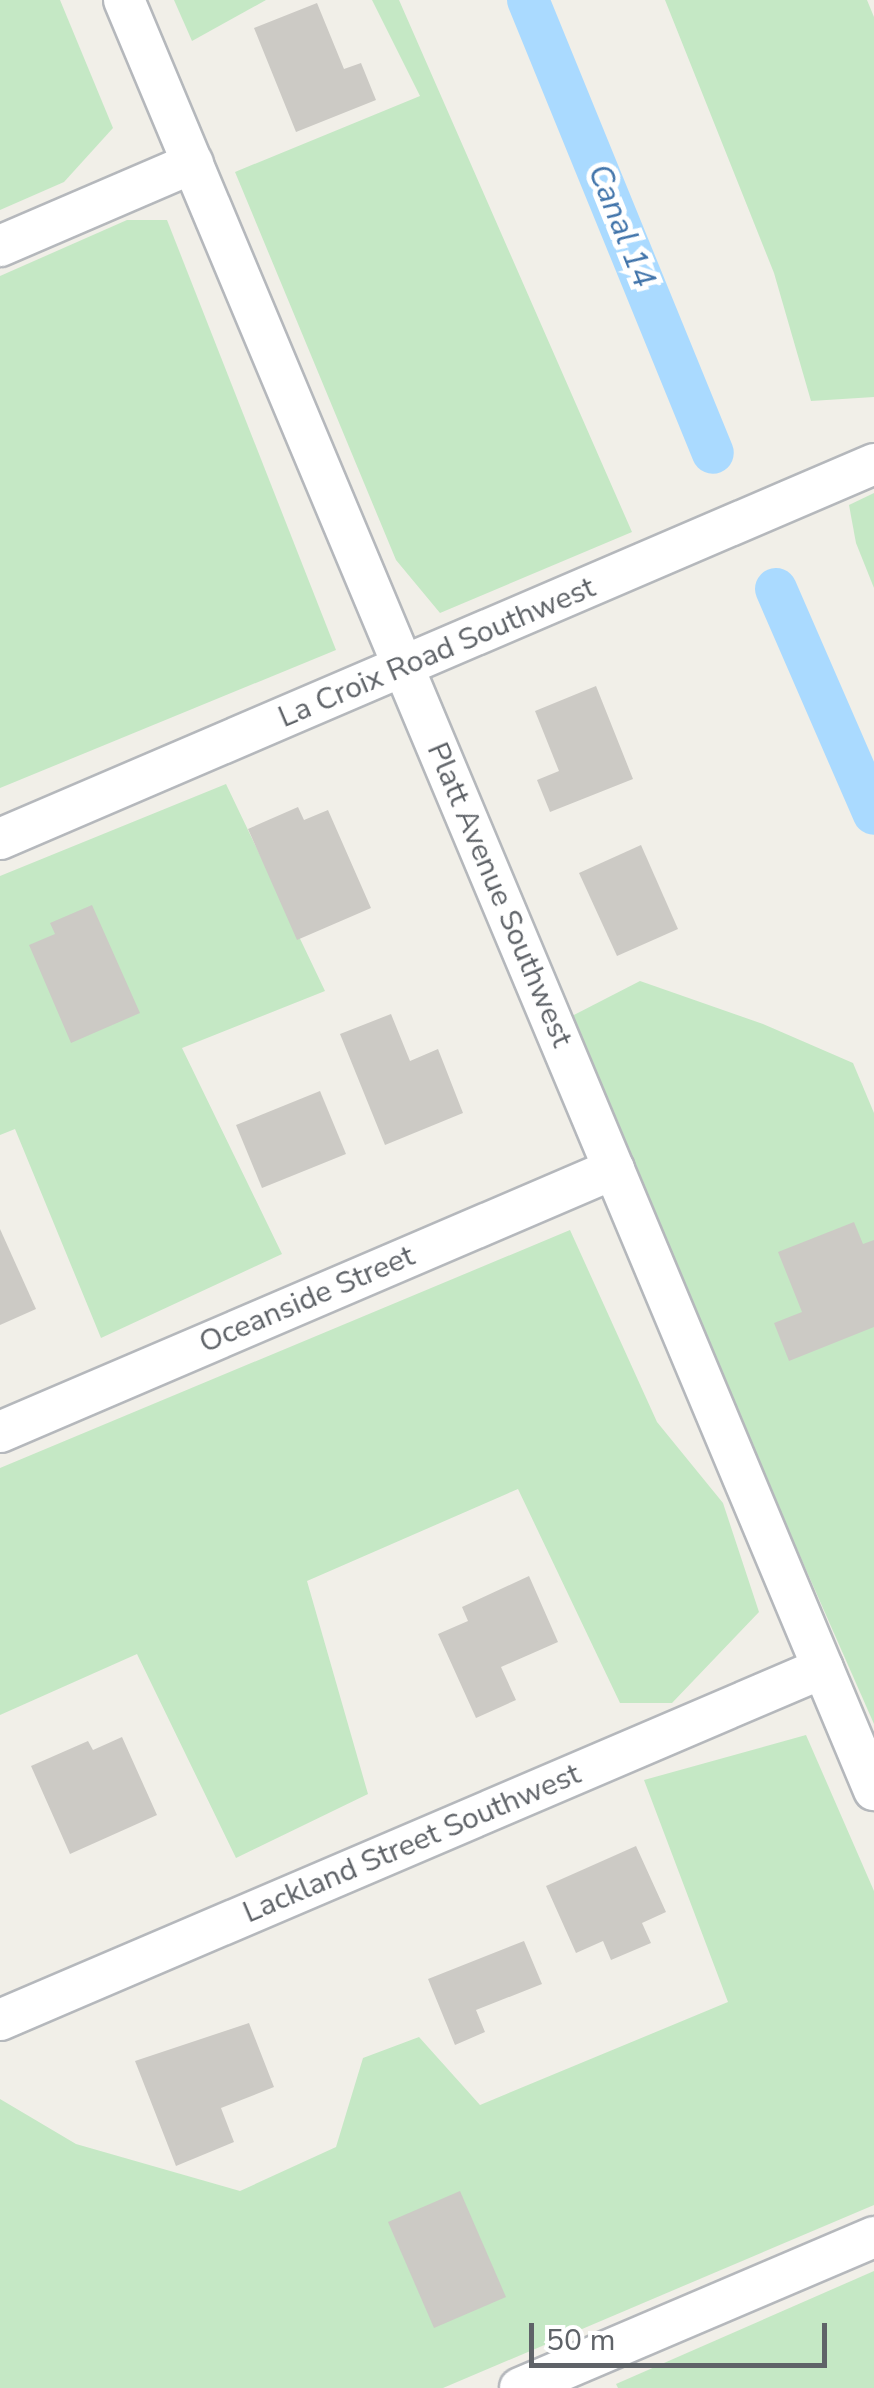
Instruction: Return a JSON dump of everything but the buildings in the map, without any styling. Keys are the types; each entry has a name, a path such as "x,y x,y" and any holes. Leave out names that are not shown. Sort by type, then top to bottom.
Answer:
{"street":[{"name":"Platt Avenue Southwest","path":"124,0 874,1790"},
{"path":"0,246 193,163"},
{"name":"La Croix Road Southwest","path":"0,839 874,464"},
{"name":"Oceanside Street","path":"0,1432 614,1169"},
{"name":"Lackland Street Southwest","path":"0,2020 823,1668"},
{"path":"520,2388 874,2236"}],"green space":[{"path":"0,0 60,0 113,128 64,182 0,210"},
{"path":"174,0 266,0 192,41"},
{"path":"372,0 399,0 632,532 440,613 396,560 235,172 420,96"},
{"path":"665,0 867,0 874,17 874,397 811,401 774,273"},
{"path":"127,220 167,220 336,650 0,788 0,276"},
{"path":"874,493 874,588 856,543 849,505"},
{"path":"226,784 325,991 182,1048 282,1254 101,1338 15,1129 0,1135 0,876"},
{"path":"640,981 763,1024 853,1063 874,1113 874,1724 674,1270 570,1017"},
{"path":"570,1230 657,1422 723,1503 759,1612 672,1703 620,1703 518,1489 307,1581 368,1794 236,1858 137,1654 0,1715 0,1468"},
{"path":"806,1735 874,1891 874,2205 443,2388 0,2388 0,2099 76,2144 240,2191 336,2147 363,2058 419,2037 480,2105 728,2002 644,1780"},
{"path":"874,2271 874,2388 618,2388 616,2384"}],"waterway":[{"name":"Canal 14","path":"528,0 713,453"},
{"name":"Canal 14","path":"776,589 874,814"}]}
